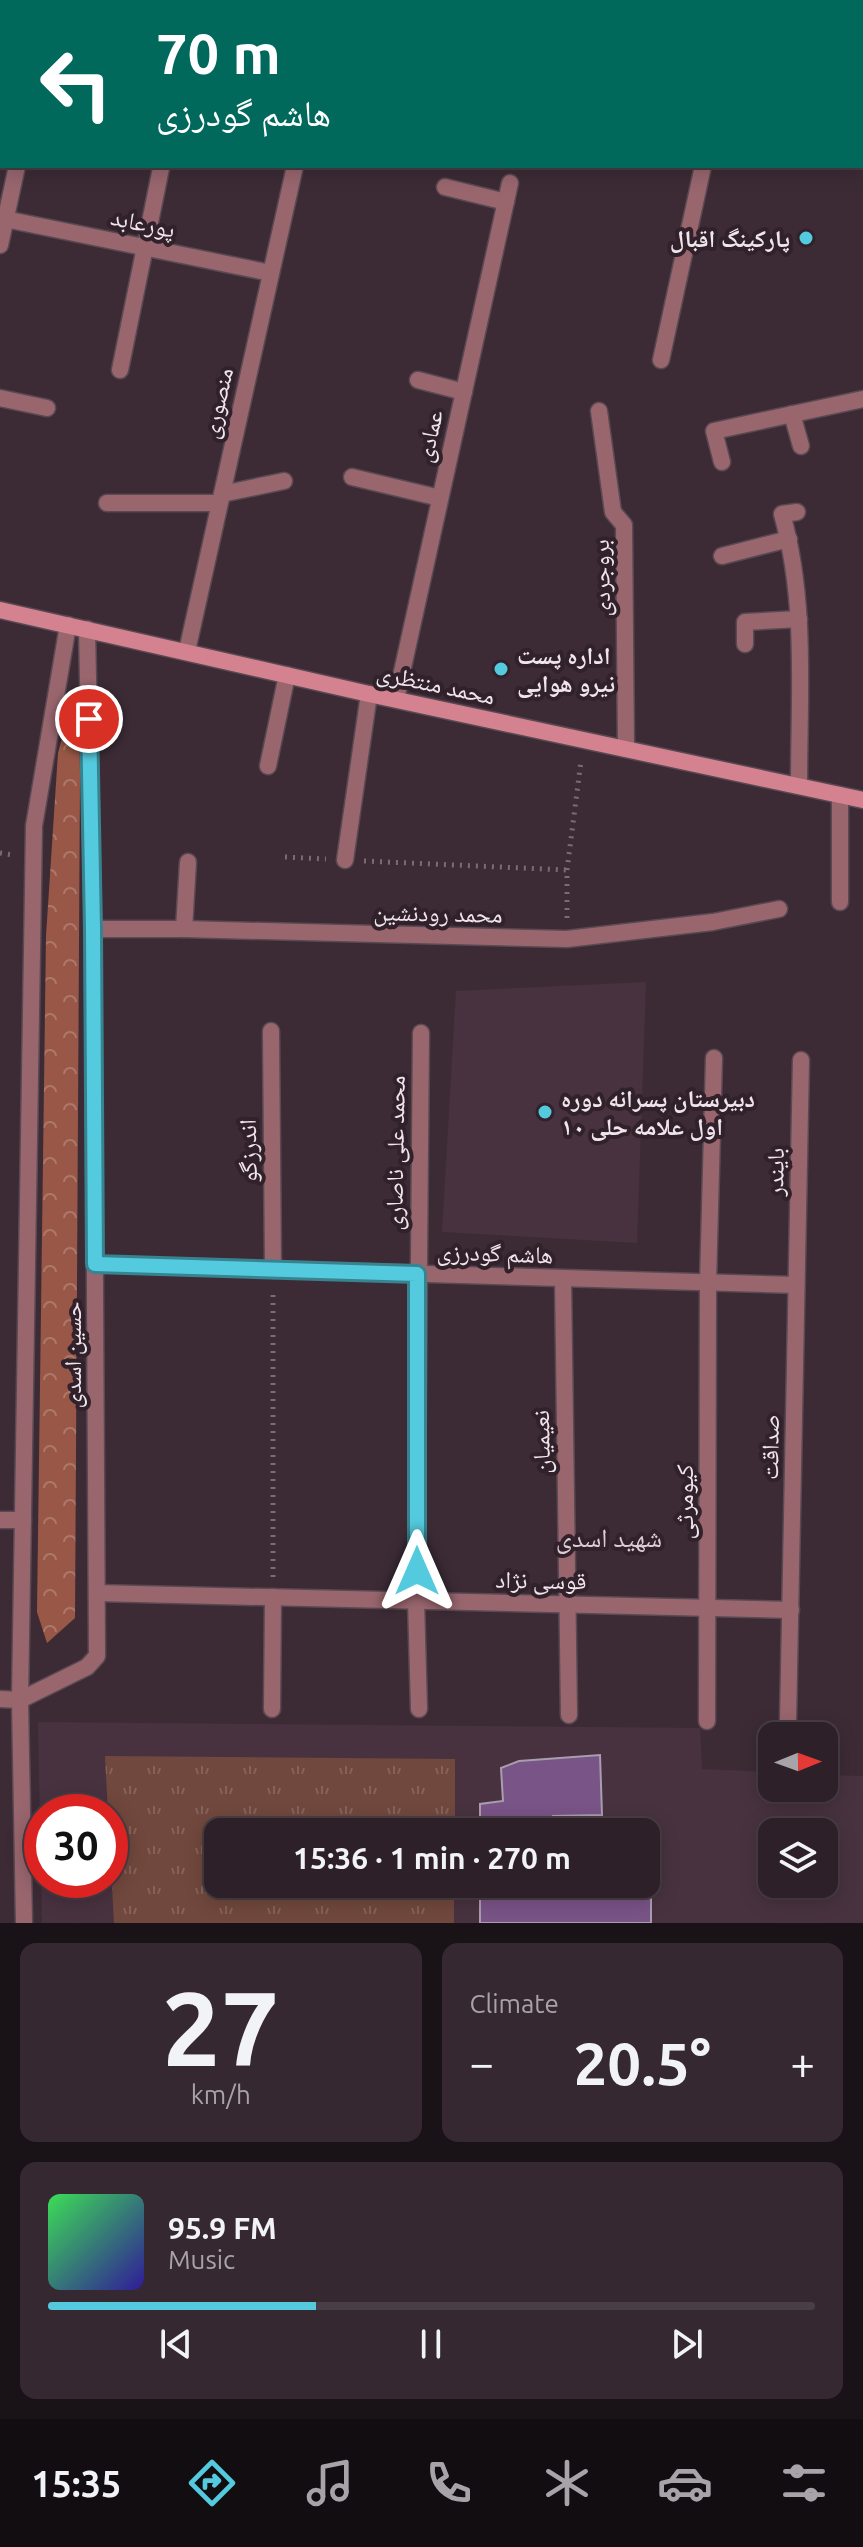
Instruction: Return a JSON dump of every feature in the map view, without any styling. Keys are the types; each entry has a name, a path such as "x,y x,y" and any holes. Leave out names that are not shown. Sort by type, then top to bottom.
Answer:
{"main road":[{"name":"محمد منتظری","path":"0,610 369,694 863,800"}],"street":[{"path":"0,245 17,168"},
{"path":"120,370 161,168"},
{"name":"منصوری","path":"187,651 295,168"},
{"path":"661,360 703,168"},
{"name":"عمادی","path":"396,699 510,183"},
{"path":"445,187 506,202"},
{"name":"پورعابد","path":"5,219 271,273"},
{"path":"418,380 464,392"},
{"path":"0,398 47,408"},
{"path":"722,462 714,431 863,399"},
{"name":"بروجردی","path":"599,411 613,512 624,525 626,749"},
{"path":"792,414 801,446"},
{"path":"352,477 440,498"},
{"path":"107,503 220,498 284,481"},
{"path":"797,512 782,514 793,560 799,619 799,786"},
{"path":"722,556 789,539"},
{"path":"745,644 745,622 799,619"},
{"name":"حسین اسدی","path":"24,1923 20,1700 34,826 68,625"},
{"name":"حسین اسدی","path":"20,1700 87,1667 97,1656 93,929 87,629"},
{"path":"268,766 287,675"},
{"path":"345,860 369,694"},
{"path":"840,795 840,902"},
{"path":"184,929 188,862"},
{"name":"محمد رودنشین","path":"93,929 567,939 713,922 779,909"},
{"name":"اندرزگو","path":"271,1031 273,1270"},
{"name":"محمد علی ناصاری","path":"419,1709 416,1601 421,1033"},
{"name":"کیومرثی","path":"707,1721 708,1283 714,1058"},
{"name":"بایندر","path":"796,1285 801,1060"},
{"name":"هاشم گودرزی","path":"95,1264 796,1285"},
{"name":"نعیمیان","path":"563,1279 569,1715"},
{"name":"صداقت","path":"788,1722 796,1285"},
{"path":"0,1520 23,1520"},
{"name":"قوسی نژاد","path":"97,1593 791,1610"},
{"path":"272,1709 273,1597"},
{"path":"0,1699 20,1700"}],"path":[{"path":"567,939 567,870 584,740"},
{"path":"285,857 567,870"},
{"path":"273,1270 273,1597"}],"shaded area":[{"name":"دبیرستان پسرانه دوره اول علامه حلی ۱۰","path":"646,982 637,1243 442,1232 456,991"},
{"path":"38,1722 700,1728 702,1769 758,1771 758,1802 838,1802 838,1775 863,1776 863,1923 42,1923 42,1898 128,1898 128,1794 39,1794"}],"green space":[{"path":"79,709 75,1618 47,1643 37,1612 46,936 58,753 65,727"},
{"path":"105,1756 455,1759 455,1818 204,1818 204,1898 454,1898 454,1923 114,1923 113,1898 128,1898 128,1794 107,1794"}],"building":[{"path":"600,1755 602,1815 480,1818 480,1804 503,1801 501,1768 519,1761"},
{"path":"480,1898 651,1898 651,1923 480,1923"}],"place":[{"name":"پارکینگ اقبال","path":"806,238"},
{"name":"اداره پست نیرو هوایی","path":"501,669"},
{"name":"دبیرستان پسرانه دوره اول علامه حلی ۱۰","path":"545,1112"}],"district":[{"name":"شهید اسدی","path":"609,1537"}],"route":[{"path":"89,719 95,1264 417,1274 417,1571"}]}
